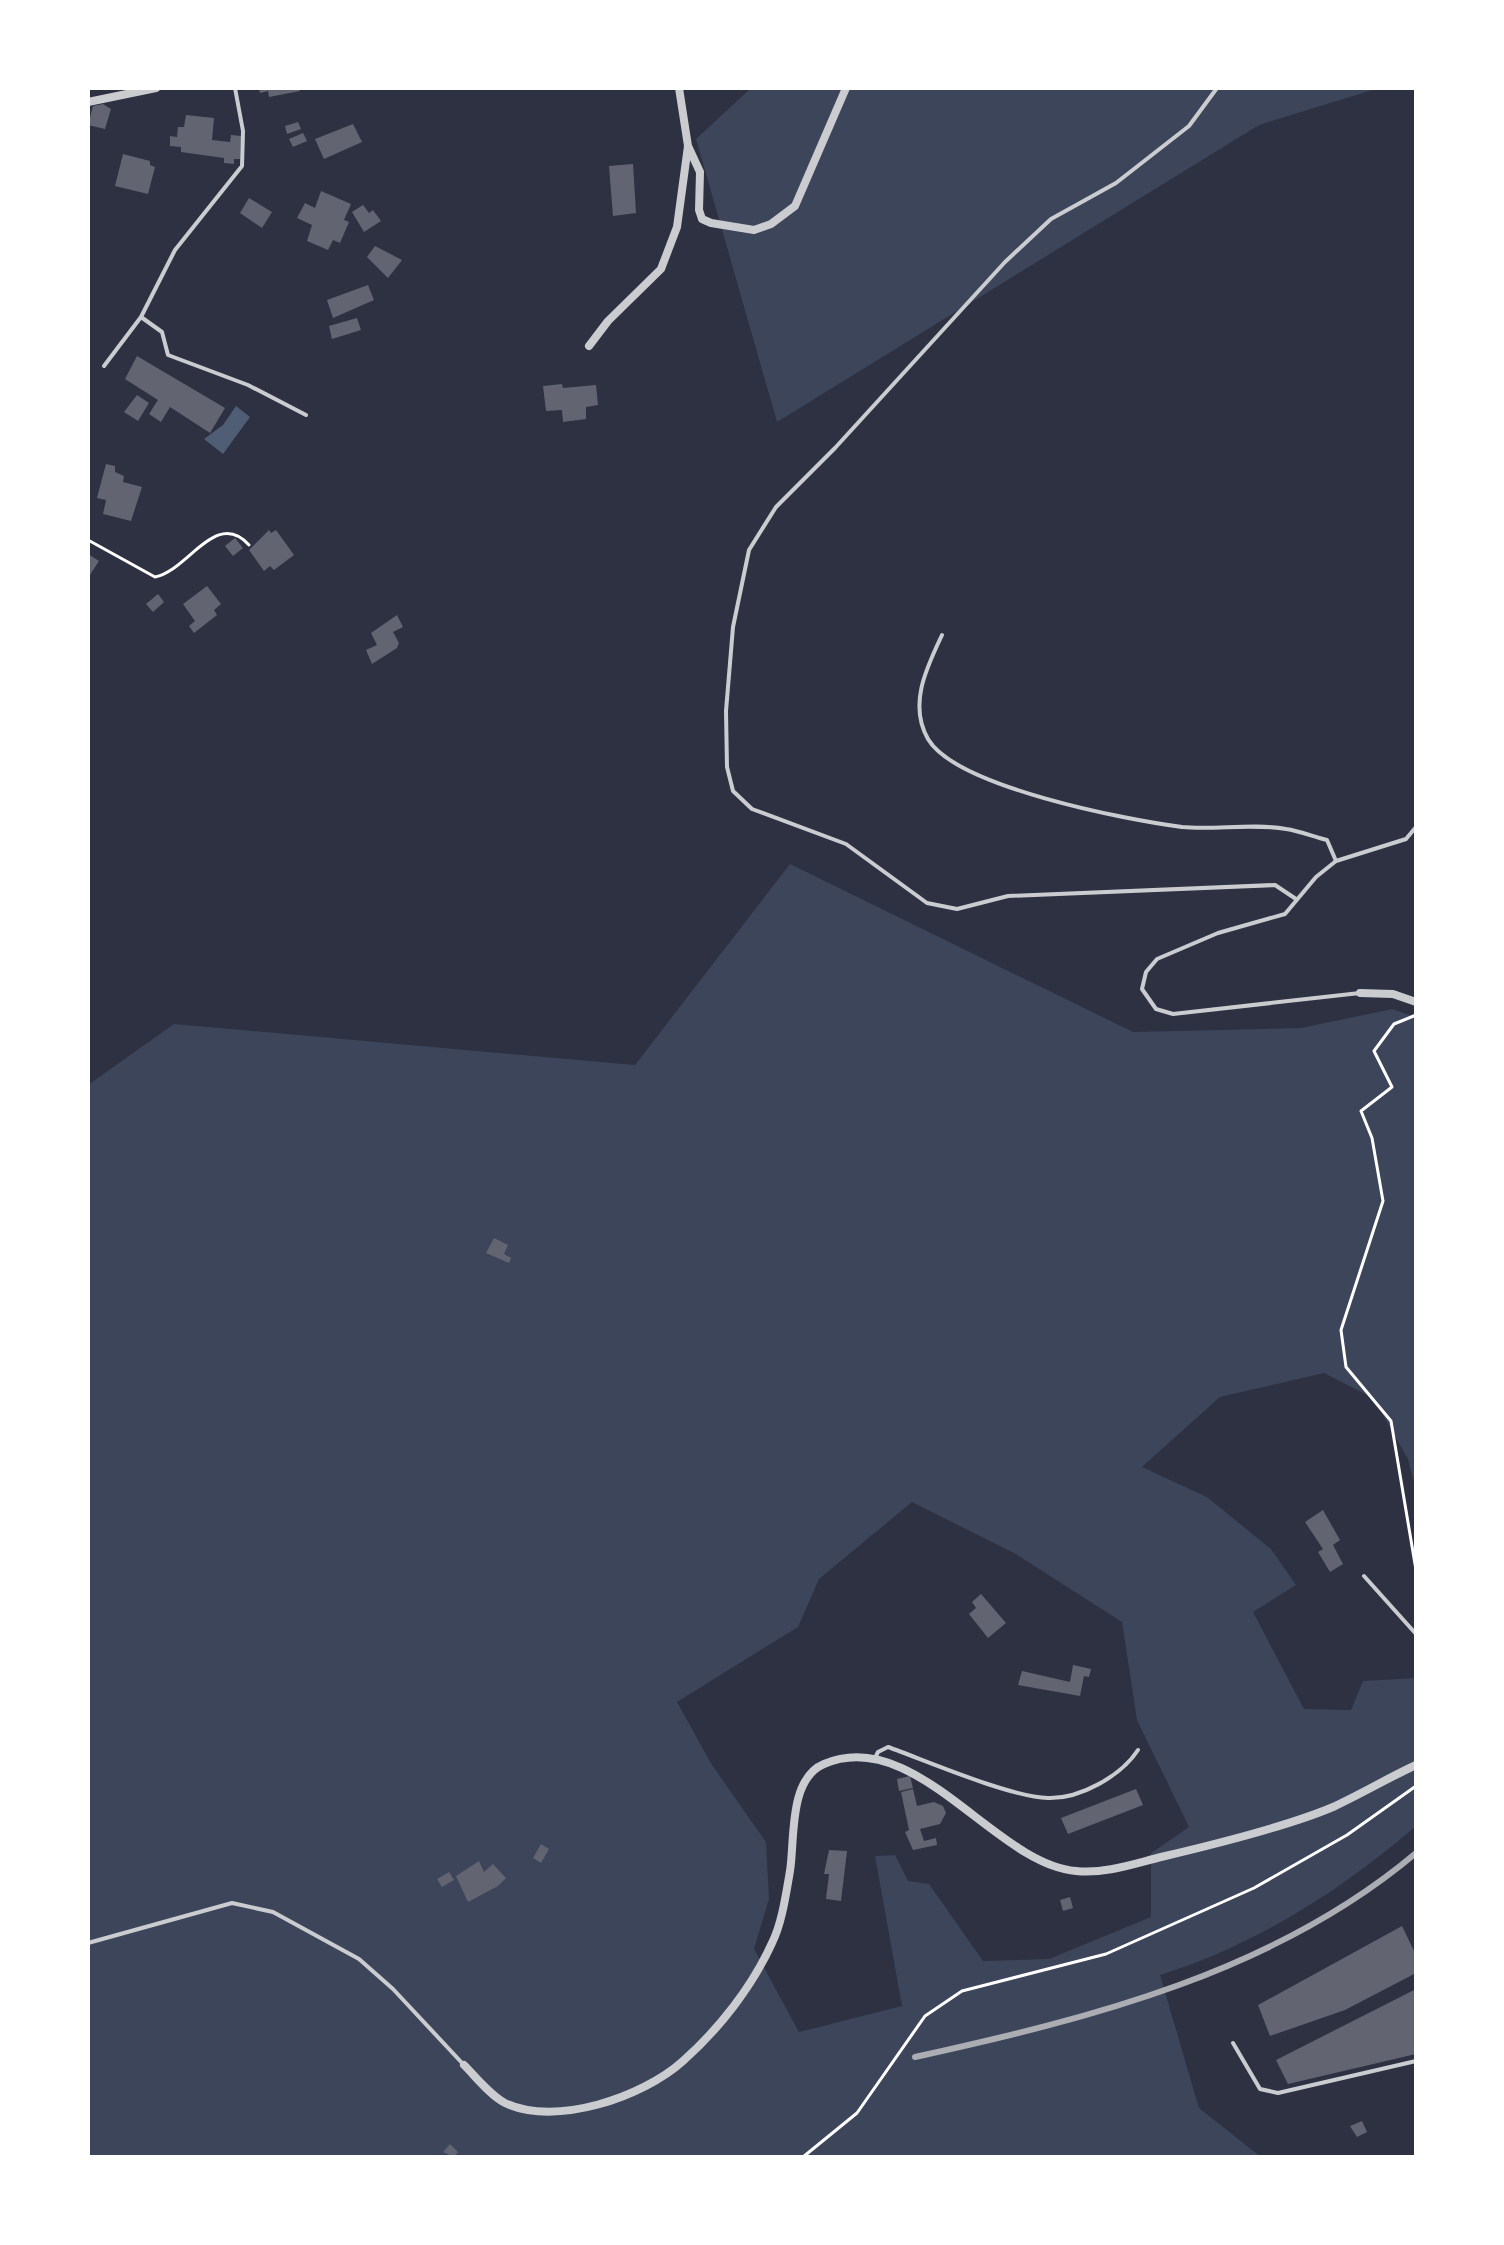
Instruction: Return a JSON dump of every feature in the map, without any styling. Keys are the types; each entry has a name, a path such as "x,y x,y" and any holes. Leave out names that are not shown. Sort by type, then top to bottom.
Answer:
{"street":[{"path":"88,102 156,88"},
{"path":"679,88 688,146 700,172 699,210 702,219 754,230 771,224 795,206 846,88"},
{"path":"589,346 608,321 661,269 677,227 688,146"},
{"path":"1360,993 1393,994 1416,1002"},
{"path":"464,2065 503,2102 538,2113 585,2109 636,2090 681,2063 752,1981 774,1940 790,1870 795,1806 806,1783 822,1764 874,1760 911,1773 950,1796 1049,1867 1089,1872 1102,1872 1191,1850 1330,1808 1416,1765"}],"lane":[{"path":"104,366 141,317 175,250 242,166 243,131 235,88"},
{"path":"1217,88 1189,126 1116,183 1051,219 1005,262 835,448 776,507 749,550 733,627 726,711 727,767 733,791 752,809 846,844 927,903 957,909 1008,896 1275,885 1296,899"},
{"path":"141,317 162,332 168,355 248,385 306,415"},
{"path":"942,635 922,679 919,712 928,740 955,766 994,784 1167,824 1285,829 1327,840 1336,861"},
{"path":"1360,993 1173,1014 1156,1009 1142,989 1146,972 1157,959 1218,933 1285,914 1296,899 1336,861 1406,839 1416,827"},
{"path":"1364,1576 1416,1634"},
{"path":"874,1760 878,1752 888,1747 1017,1791 1048,1798 1081,1793 1129,1764 1138,1750"},
{"path":"88,1943 232,1903 273,1912 359,1959 393,1989 464,2065"},
{"path":"1233,2043 1260,2089 1278,2093 1416,2061"}],"path":[{"path":"88,540 155,577 166,575 214,535 228,532 241,535 249,545"},
{"path":"1416,1015 1394,1024 1374,1051 1392,1087 1361,1111 1372,1138 1383,1201 1341,1330 1346,1367 1391,1421 1416,1570"},
{"path":"803,2157 857,2113 925,2016 962,1991 1106,1954 1254,1888 1347,1835 1416,1786"}],"shaded area":[{"path":"751,88 1379,88 1259,125 777,422 696,139"},
{"path":"236,406 250,417 223,454 204,439 223,425"},
{"path":"790,864 1133,1032 1301,1028 1392,1009 1416,1017 1416,1490 1408,1459 1373,1398 1324,1373 1220,1397 1142,1467 1207,1497 1271,1549 1296,1585 1253,1612 1304,1709 1351,1710 1363,1681 1416,1678 1416,1826 1358,1872 1296,1914 1229,1948 1160,1975 1199,2108 1261,2157 88,2157 88,1085 174,1024 635,1065","holes":["912,1502 1014,1553 1122,1622 1137,1720 1189,1827 1151,1853 1151,1917 1049,1959 983,1961 929,1884 908,1881 895,1855 875,1856 902,2006 799,2032 754,1949 769,1899 766,1842 712,1765 677,1702 798,1627 819,1579"]}],"building":[{"path":"259,88 299,88 300,91 269,97 268,91 260,93"},
{"path":"103,104 111,109 105,129 88,125 93,106"},
{"path":"186,115 214,118 212,140 230,142 231,135 241,136 240,159 234,159 234,164 224,163 224,158 181,152 181,147 170,146 170,136 177,137 178,127 184,127"},
{"path":"298,122 301,129 287,134 285,126"},
{"path":"353,124 362,142 324,159 315,139"},
{"path":"303,133 307,141 293,147 289,139"},
{"path":"123,154 150,161 150,165 155,167 148,194 115,186"},
{"path":"633,164 636,213 613,216 609,166"},
{"path":"321,191 351,204 344,220 349,222 340,243 333,240 328,250 307,241 312,225 297,218 305,203 315,208"},
{"path":"249,198 272,212 262,228 240,213"},
{"path":"363,205 369,213 373,210 381,221 364,232 352,212"},
{"path":"375,246 402,260 388,278 367,257"},
{"path":"368,285 374,300 333,318 327,300"},
{"path":"357,318 361,330 332,339 329,326"},
{"path":"137,356 225,408 210,433 170,407 161,422 149,414 158,400 125,379"},
{"path":"562,384 563,388 596,385 598,405 586,407 586,419 563,422 562,410 546,411 543,386"},
{"path":"137,395 149,403 138,421 124,412"},
{"path":"106,464 115,466 115,472 124,476 123,482 142,487 131,521 103,514 106,500 97,498"},
{"path":"269,530 271,533 276,530 294,555 274,570 270,566 264,571 249,550"},
{"path":"235,538 243,548 233,556 225,546"},
{"path":"88,554 99,561 88,578"},
{"path":"207,586 221,604 214,610 217,615 194,633 189,626 195,621 183,604"},
{"path":"158,594 164,602 153,612 146,604"},
{"path":"397,615 403,627 393,632 399,643 397,648 372,664 366,650 377,645 371,633"},
{"path":"494,1238 508,1245 504,1254 511,1258 509,1263 486,1253"},
{"path":"1323,1510 1340,1540 1333,1545 1343,1564 1330,1572 1318,1552 1323,1549 1305,1522"},
{"path":"981,1594 1006,1623 988,1638 969,1614 976,1608 972,1602"},
{"path":"1073,1665 1091,1669 1089,1677 1084,1676 1080,1696 1018,1685 1022,1671 1070,1682"},
{"path":"910,1776 913,1788 899,1791 897,1779"},
{"path":"913,1789 917,1806 934,1802 943,1806 946,1813 940,1824 920,1829 924,1841 936,1838 937,1845 913,1850 905,1832 909,1830 901,1792"},
{"path":"1136,1789 1143,1805 1068,1834 1061,1818"},
{"path":"541,1844 549,1849 541,1863 533,1858"},
{"path":"829,1850 847,1851 841,1901 826,1899 829,1874 824,1874"},
{"path":"479,1861 484,1872 493,1864 506,1878 498,1886 468,1902 456,1876"},
{"path":"449,1872 454,1880 442,1887 437,1879"},
{"path":"1070,1897 1073,1908 1063,1911 1060,1900"},
{"path":"1402,1926 1416,1955 1416,1973 1345,2010 1270,2036 1258,2005"},
{"path":"1416,1989 1416,2054 1288,2084 1276,2060"},
{"path":"1362,2121 1367,2132 1357,2137 1350,2126"},
{"path":"450,2144 458,2152 454,2157 443,2152"}],"railway":[{"path":"915,2057 1114,2007 1242,1960 1303,1930 1361,1894 1416,1853"}]}
